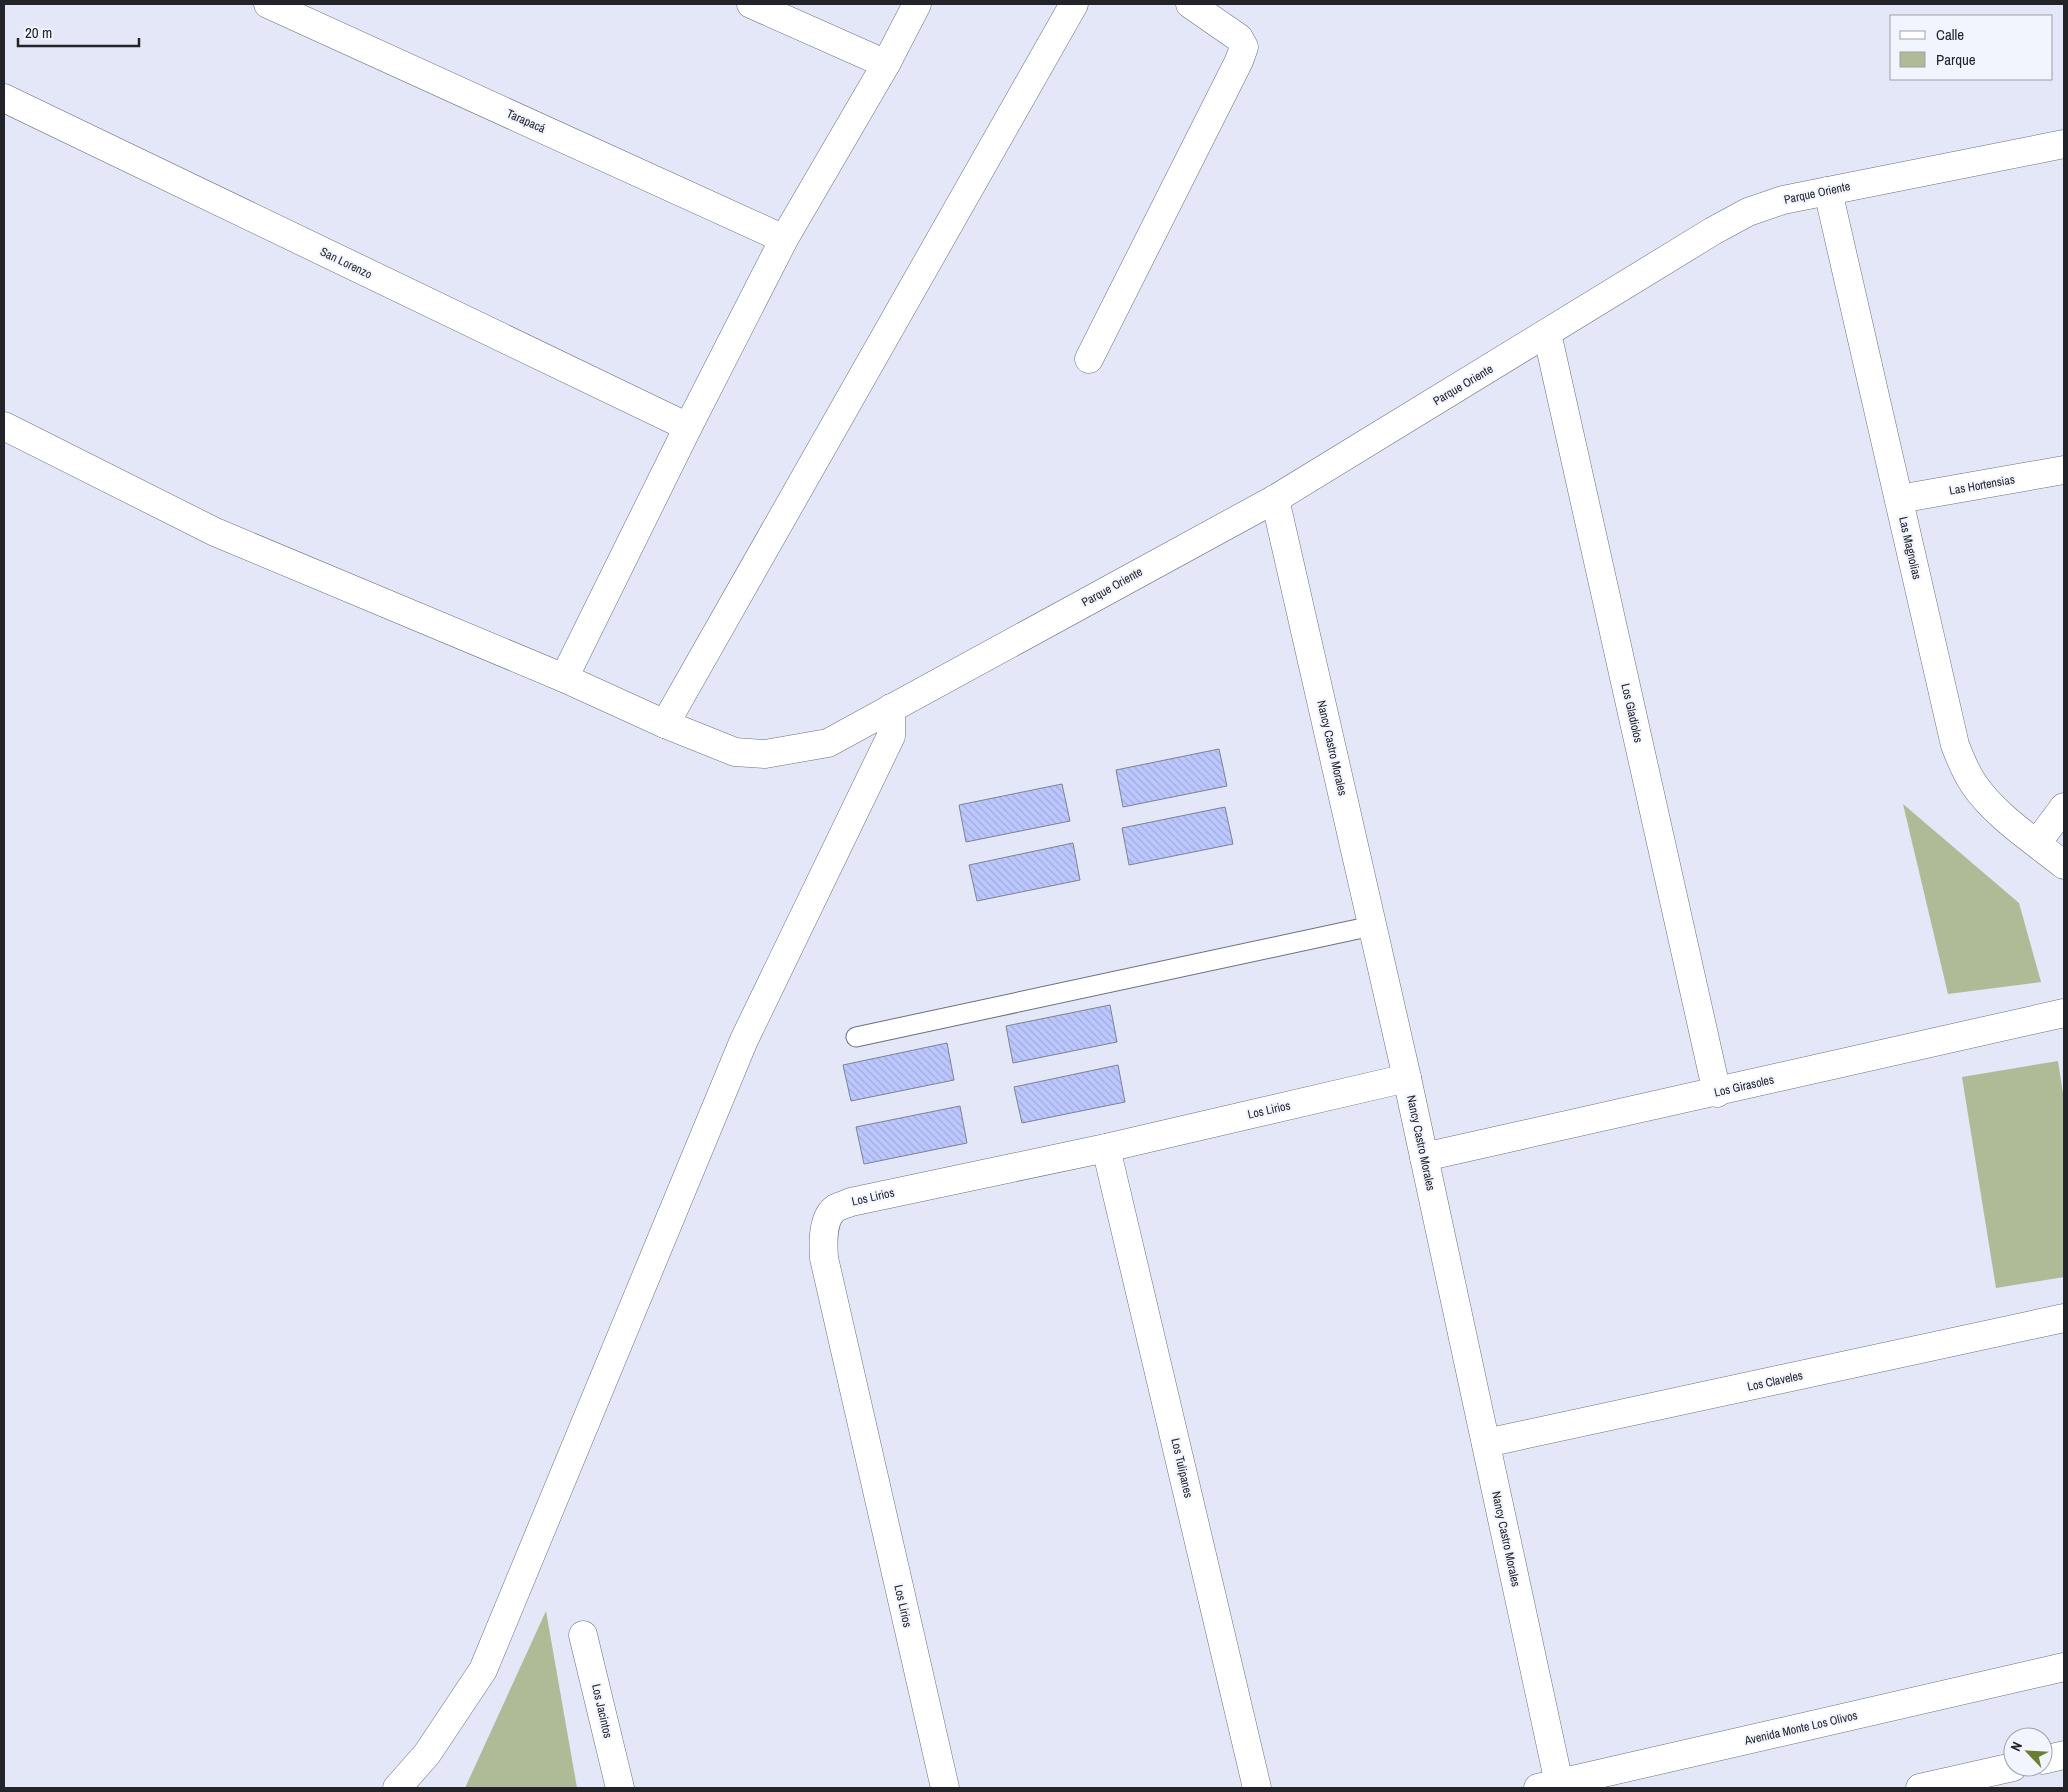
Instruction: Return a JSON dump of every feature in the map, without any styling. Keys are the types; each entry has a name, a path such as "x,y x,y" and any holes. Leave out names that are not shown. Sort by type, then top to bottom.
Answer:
{"street":[{"name":"Tarapacá","path":"268,4 784,239"},
{"path":"751,4 886,64"},
{"path":"564,678 688,427 784,239 886,64 917,4"},
{"path":"665,724 1074,4"},
{"path":"1089,359 1239,61 1244,47 1239,38 1190,4"},
{"name":"San Lorenzo","path":"4,98 688,427"},
{"name":"Parque Oriente","path":"4,426 215,532 564,678 665,724 735,752 765,754 828,743 1275,498 1713,231 1741,216 1783,200 2064,144"},
{"name":"Las Magnolias","path":"1828,190 1955,745 1962,765 1973,783 1988,801 2064,865"},
{"name":"Los Gladiolos","path":"1547,333 1717,1093"},
{"name":"Las Hortensias","path":"1899,500 2064,470"},
{"name":"Nancy Castro Morales","path":"1275,498 1407,1078 1486,1443 1552,1787"},
{"path":"397,1788 426,1754 482,1670 744,1040 891,736 891,708"},
{"path":"2037,843 2064,807"},
{"name":"Los Girasoles","path":"1424,1158 2064,1013"},
{"name":"Los Lirios","path":"945,1788 824,1258 822,1241 826,1224 834,1209 850,1202 1106,1148 1407,1078"},
{"name":"Los Tulipanes","path":"1106,1148 1258,1788"},
{"name":"Los Claveles","path":"1486,1443 2064,1318"},
{"name":"Los Jacintos","path":"583,1634 620,1788"},
{"name":"Avenida Monte Los Olivos","path":"1552,1787 2064,1667"},
{"path":"1920,1788 2003,1769"}],"lane":[{"path":"856,1037 1372,926"}],"green space":[{"path":"1903,804 2019,903 2041,982 1948,994"},
{"path":"2058,1061 2064,1100 2064,1277 1996,1288 1962,1077"},
{"path":"546,1611 577,1788 465,1788"}],"building":[{"path":"1219,749 1227,786 1123,807 1116,770"},
{"path":"1062,784 1070,821 966,842 959,805"},
{"path":"1225,807 1233,844 1129,865 1122,828"},
{"path":"1073,843 1080,880 977,901 969,865"},
{"path":"1110,1005 1117,1042 1013,1063 1006,1026"},
{"path":"947,1043 954,1080 851,1101 843,1065"},
{"path":"1118,1065 1125,1102 1022,1123 1014,1087"},
{"path":"960,1106 967,1143 864,1164 856,1127"}]}
